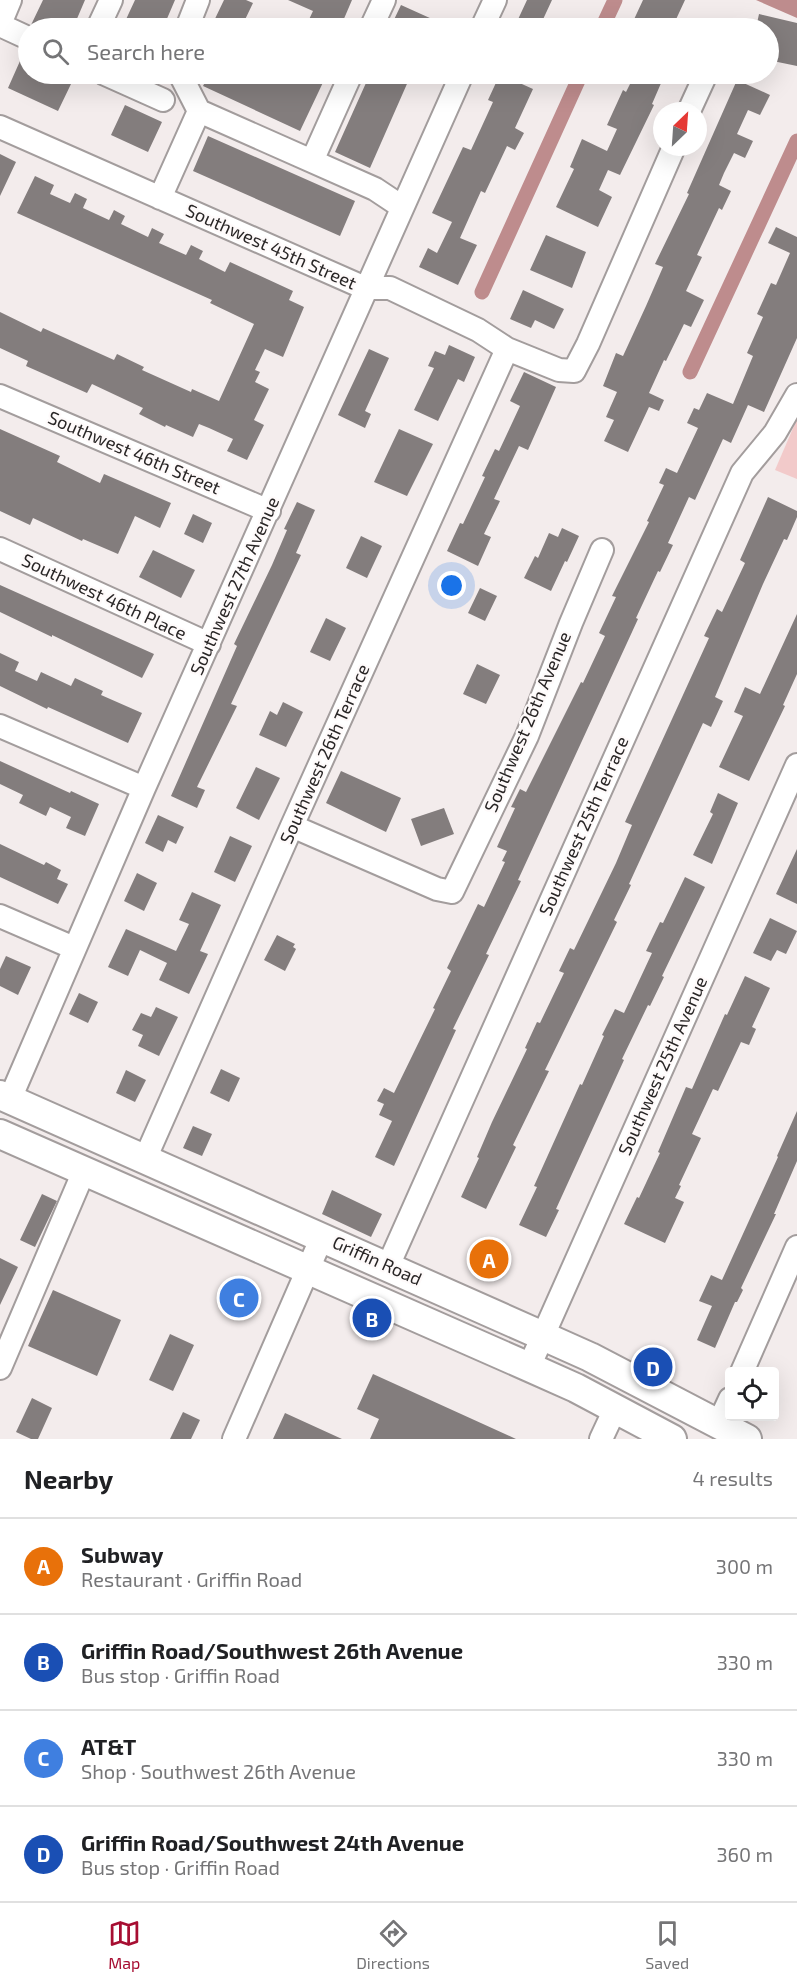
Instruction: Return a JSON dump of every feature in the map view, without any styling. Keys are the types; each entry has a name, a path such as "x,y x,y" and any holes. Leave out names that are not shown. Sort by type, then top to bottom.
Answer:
{"main road":[{"name":"Griffin Road","path":"3,1098 543,1336 609,1367 747,1439"},
{"path":"0,1127 58,1121"},
{"name":"Griffin Road","path":"0,1134 529,1367 672,1439"}],"street":[{"path":"10,0 0,25 18,33"},
{"path":"103,18 111,0"},
{"path":"191,18 198,0"},
{"path":"376,18 384,0"},
{"path":"487,18 495,0"},
{"path":"127,84 163,100"},
{"path":"185,84 199,111 375,189 402,207"},
{"path":"312,161 347,84"},
{"name":"Southwest 27th Avenue","path":"3,1098 74,948 457,84"},
{"path":"693,102 701,84"},
{"path":"160,198 199,111"},
{"name":"Southwest 45th Street","path":"0,127 365,288 390,288 478,330 507,349 559,370 574,371 670,156"},
{"name":"Southwest 26th Terrace","path":"145,1159 507,349"},
{"name":"Southwest 25th Terrace","path":"388,1266 742,473 775,433 797,395"},
{"name":"Southwest 46th Street","path":"0,396 269,511"},
{"name":"Southwest 46th Place","path":"0,549 208,644"},
{"name":"Southwest 26th Avenue","path":"292,826 437,889 452,892 527,736 570,623 602,550"},
{"path":"0,726 144,788"},
{"name":"Southwest 25th Avenue","path":"529,1367 797,765"},
{"path":"0,916 74,948"},
{"path":"0,1368 84,1171"},
{"path":"234,1439 322,1237"},
{"path":"744,1367 797,1247"},
{"path":"718,1425 725,1408"},
{"path":"601,1439 615,1409"}],"shaded area":[{"path":"756,0 797,0 797,18"},
{"path":"797,419 797,479 775,470"}],"building":[{"path":"43,0 85,0 77,18 34,18"},
{"path":"135,0 175,0 167,18 127,18"},
{"path":"224,0 246,0 253,3 246,18 215,18"},
{"path":"288,0 352,0 344,18 310,18 313,11"},
{"path":"527,0 552,0 544,18 519,18"},
{"path":"643,0 685,0 677,18 635,18"},
{"path":"401,5 430,18 395,18"},
{"path":"759,14 776,18 758,18"},
{"path":"779,19 797,23 797,66 779,62"},
{"path":"18,66 18,84 71,84 58,111 8,88"},
{"path":"204,84 322,84 300,131 203,86"},
{"path":"366,84 407,84 370,168 335,152"},
{"path":"495,84 522,84 533,89 515,128 524,133 515,150 507,146 485,193 481,191 460,238 477,245 458,285 419,267 428,248 437,253 452,222 432,213 463,147 471,150 493,102 488,100"},
{"path":"630,84 661,84 652,104 653,107 620,175 608,170 599,190 612,197 598,227 556,207 574,169 570,167 582,139 607,151 617,129 607,125 623,90 626,92"},
{"path":"735,84 746,84 770,95 760,115 748,110 737,134 753,141 745,158 734,153 724,173 719,185 731,191 722,210 719,208 697,255 702,257 686,291 704,300 691,327 684,324 649,393 664,400 659,411 649,407 628,452 604,441 614,420 606,417 617,392 603,386 616,353 623,356 646,306 663,267 655,264 689,194 687,193 703,156 707,156 707,148"},
{"path":"125,105 162,122 148,152 111,135"},
{"path":"208,136 355,201 340,236 193,171"},
{"path":"0,154 16,162 0,196"},
{"path":"35,176 54,185 50,194 70,203 75,193 87,199 83,208 109,220 114,210 125,216 121,224 148,237 152,228 164,234 159,243 186,255 191,245 203,251 199,259 225,272 230,262 293,291 289,300 304,307 283,357 265,349 255,370 260,372 255,382 269,389 254,420 264,425 247,460 227,451 233,439 209,428 199,424 193,437 166,425 165,427 139,414 143,408 92,384 87,393 26,366 28,361 0,348 0,312 41,332 43,328 114,360 117,354 144,367 142,370 191,392 192,389 219,401 254,324 210,303 212,300 17,213"},
{"path":"776,227 797,237 797,338 764,412 748,405 731,443 723,439 695,500 689,497 668,543 673,545 636,618 638,619 518,880 521,881 486,954 489,955 453,1029 456,1030 394,1166 375,1157 392,1121 379,1115 384,1104 377,1101 384,1088 394,1093 435,1009 433,1008 451,971 447,968 478,904 484,907 505,862 502,861 507,851 497,847 515,808 511,807 520,789 526,792 605,636 599,633 616,597 612,596 649,522 647,521 664,485 659,483 666,468 677,473 698,428 687,423 694,408 699,410 707,393 733,404 753,356 747,353 763,317 757,314 771,283 776,285 790,253 768,243"},
{"path":"546,235 586,252 572,288 530,270"},
{"path":"523,290 564,309 554,329 535,320 531,328 510,319"},
{"path":"449,345 475,357 464,382 458,379 438,421 414,410 434,368 428,366 435,351 445,355"},
{"path":"369,349 389,358 365,411 371,414 365,428 338,415"},
{"path":"524,372 556,387 528,450 519,446 494,499 500,501 484,534 491,537 478,566 447,551 460,523 463,524 495,449 499,451 520,406 510,401"},
{"path":"0,429 60,456 57,462 100,483 104,474 171,503 160,528 135,516 118,554 83,539 82,541 33,518 30,525 0,511"},
{"path":"399,429 433,444 407,496 374,482"},
{"path":"768,497 797,511 797,517 763,584 715,697 723,701 711,727 703,723 629,884 631,885 614,920 617,922 545,1070 549,1071 513,1145 516,1147 486,1209 461,1197 492,1122 527,1049 525,1048 564,973 559,971 570,948 574,950 616,863 632,825 625,822 709,638 704,636 717,609 722,612 745,563 740,560"},
{"path":"297,502 315,510 296,553 301,555 231,704 237,706 197,787 205,790 197,808 171,796 237,646 234,644 272,565 287,530 284,529"},
{"path":"193,514 212,523 203,543 184,534"},
{"path":"562,528 579,536 551,591 524,578 535,556 538,558 549,533 558,537"},
{"path":"361,536 382,546 367,578 346,568"},
{"path":"153,550 195,570 181,598 139,577"},
{"path":"0,585 154,654 142,678 0,612"},
{"path":"480,588 497,596 485,621 468,613"},
{"path":"797,614 797,674 783,705 785,706 749,781 719,767 743,716 734,712 745,687 760,694"},
{"path":"326,618 346,628 330,661 310,652"},
{"path":"0,653 19,662 15,671 37,681 41,672 71,686 75,678 103,691 101,695 142,713 128,743 48,707 47,709 0,686"},
{"path":"477,664 500,675 486,704 463,694"},
{"path":"283,702 303,712 286,747 259,735 270,711 277,715"},
{"path":"0,761 99,804 85,836 66,828 71,817 50,807 46,816 19,803 23,795 0,784"},
{"path":"256,767 280,778 259,820 236,808"},
{"path":"341,771 401,798 386,832 326,803"},
{"path":"718,793 738,803 712,864 693,855 713,814 710,812"},
{"path":"444,808 454,834 421,846 411,819"},
{"path":"158,815 184,827 176,844 168,840 163,852 145,843"},
{"path":"230,836 252,846 235,882 214,872"},
{"path":"0,844 44,865 46,862 61,870 57,879 68,884 58,904 0,877"},
{"path":"797,849 797,904 776,894"},
{"path":"137,873 157,883 144,911 124,901"},
{"path":"685,877 705,887 662,976 664,977 622,1059 624,1060 556,1209 559,1210 546,1237 519,1225 537,1187 534,1186 580,1084 582,1085 604,1036 602,1035 615,1009 624,1013 652,953 646,951 660,922 663,923"},
{"path":"192,892 221,905 200,951 208,954 189,994 159,980 167,963 140,950 128,976 108,967 126,929 176,951 189,924 179,920"},
{"path":"770,918 797,931 786,954 777,950 771,961 753,953"},
{"path":"277,935 295,944 293,947 296,949 285,971 264,960"},
{"path":"6,956 31,967 18,995 0,986 0,969"},
{"path":"745,976 770,988 752,1027 756,1029 749,1045 741,1042 718,1091 713,1089 692,1134 701,1138 679,1185 681,1186 675,1198 684,1202 665,1243 624,1224 660,1153 658,1152 686,1087 692,1089 725,1014 727,1015"},
{"path":"79,993 98,1002 88,1023 69,1014"},
{"path":"156,1007 178,1017 159,1056 138,1046 143,1035 132,1030 141,1013 151,1017"},
{"path":"221,1069 240,1078 229,1102 210,1093"},
{"path":"126,1070 146,1080 135,1102 116,1093"},
{"path":"797,1111 797,1161 774,1214 776,1214 741,1288 743,1290 735,1302 715,1348 697,1340 712,1306 699,1301 711,1275 722,1280"},
{"path":"193,1126 212,1134 202,1156 183,1148"},
{"path":"332,1190 382,1214 371,1237 322,1214"},
{"path":"42,1194 57,1201 35,1247 20,1240"},
{"path":"478,1243 508,1257 499,1275 469,1261"},
{"path":"0,1258 18,1267 0,1305"},
{"path":"53,1290 121,1320 97,1376 28,1346"},
{"path":"170,1334 194,1345 173,1391 149,1380"},
{"path":"373,1374 516,1439 370,1439 379,1419 357,1409"},
{"path":"32,1398 52,1408 38,1439 31,1439 16,1432"},
{"path":"183,1412 200,1420 191,1439 170,1439"},
{"path":"285,1413 342,1439 273,1439"}],"waterway":[{"path":"607,18 615,0"},
{"path":"482,292 576,84"},
{"path":"690,372 797,141"}],"place":[{"name":"Subway","path":"489,1259"},
{"name":"AT&T","path":"239,1298"},
{"name":"Griffin Road/Southwest 26th Avenue","path":"372,1318"},
{"name":"Griffin Road/Southwest 24th Avenue","path":"653,1367"}]}
